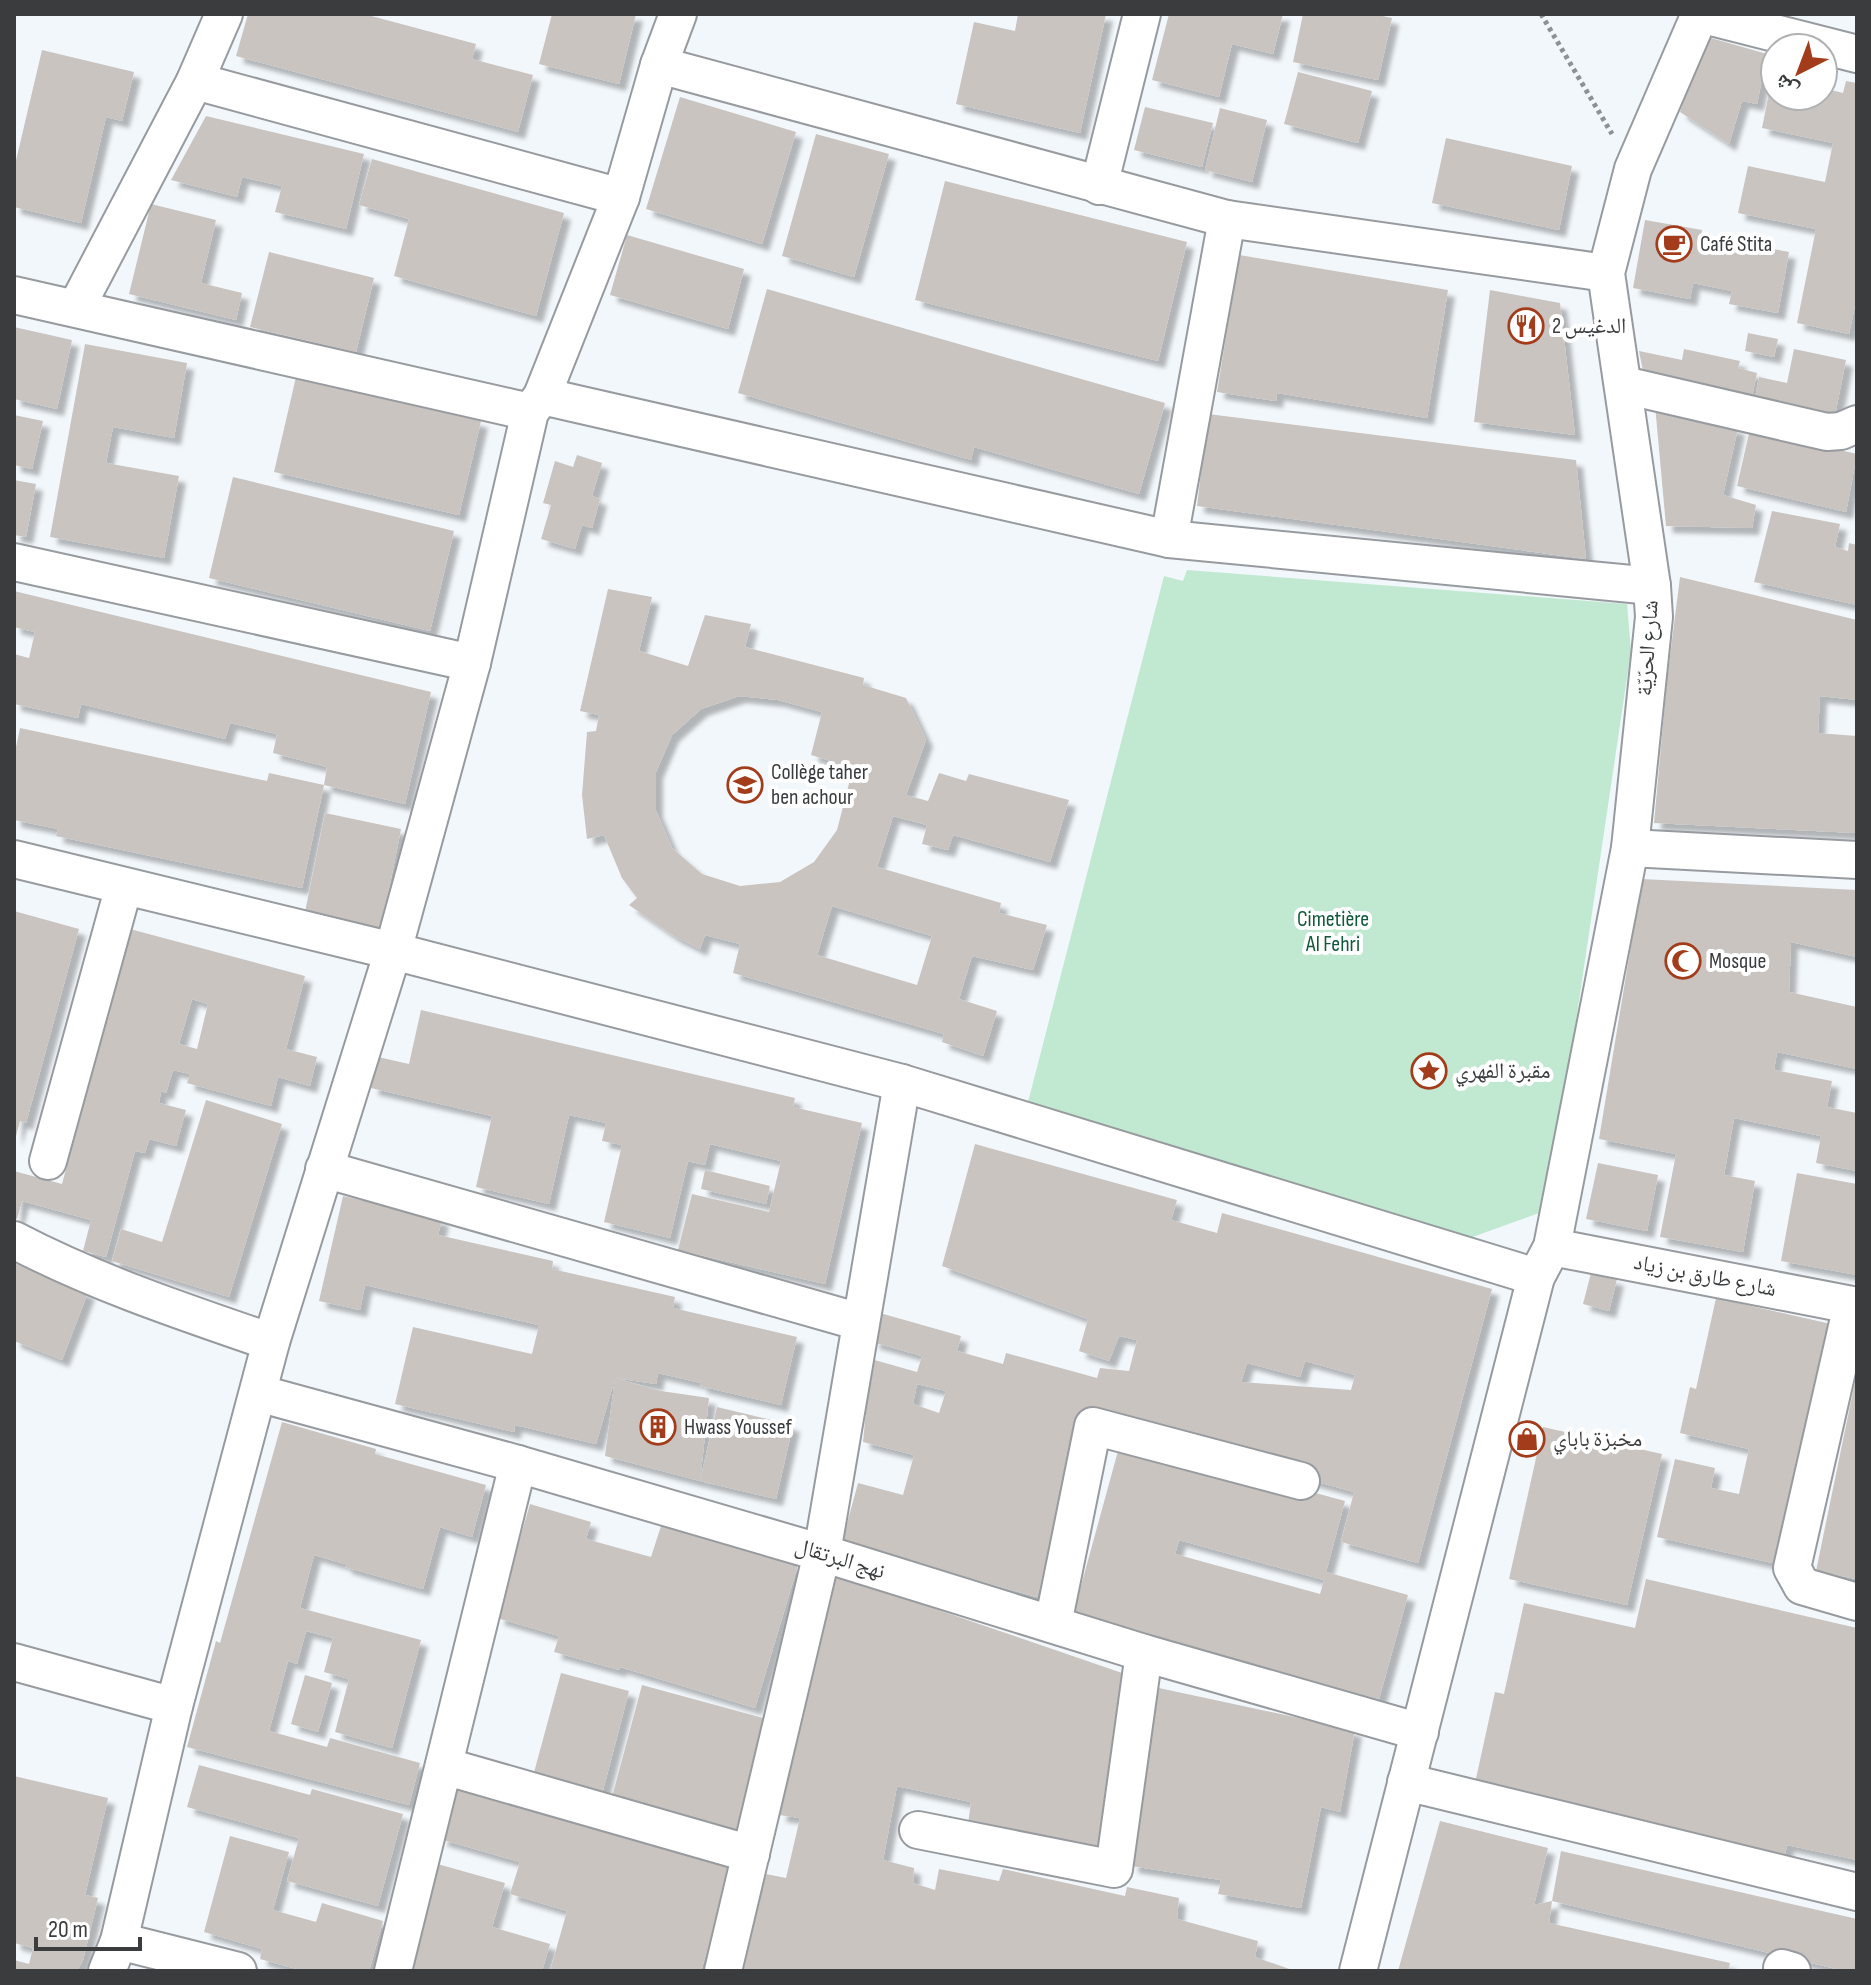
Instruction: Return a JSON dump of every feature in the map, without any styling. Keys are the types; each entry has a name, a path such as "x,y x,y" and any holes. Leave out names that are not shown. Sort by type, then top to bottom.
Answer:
{"street":[{"path":"76,308 195,81 224,14"},
{"path":"238,1971 113,1956 174,1706 271,1342 393,951 472,663 536,404 621,197 659,65 678,14"},
{"path":"1099,186 1142,14"},
{"path":"1700,14 1857,54"},
{"name":"شارع الحرّيّة","path":"1358,1971 1544,1262 1630,848 1654,617 1606,273 1633,169 1700,14"},
{"path":"659,65 1227,219 1606,273"},
{"path":"195,81 621,197"},
{"path":"1169,539 1227,219"},
{"path":"14,295 1169,539 1652,586"},
{"path":"1624,385 1827,432 1841,431 1857,424"},
{"path":"14,562 472,663"},
{"path":"1630,848 1857,860"},
{"name":"شارع طارق بن زياد","path":"14,859 393,951 902,1083 1544,1262 1855,1306"},
{"path":"48,1161 124,886"},
{"path":"723,1971 822,1553 902,1083"},
{"path":"324,1169 860,1322"},
{"path":"14,1240 55,1262 165,1306 271,1342"},
{"path":"1855,1306 1792,1568 1802,1586 1857,1602"},
{"name":"نهج البرتقال","path":"258,1393 518,1464 822,1553 1144,1653 1420,1732"},
{"path":"1053,1624 1093,1426 1301,1481"},
{"path":"393,1971 518,1464"},
{"path":"918,1830 1114,1869 1144,1653"},
{"path":"14,1662 174,1706"},
{"path":"444,1766 751,1854"},
{"path":"1406,1782 1857,1892"}],"path":[{"path":"1541,14 1633,169"}],"green space":[{"name":"Cimetière Al Fehri","path":"1187,570 1627,604 1631,651 1551,1189 1539,1213 1467,1239 1028,1102 1164,576 1183,581"}],"building":[{"path":"248,14 364,14 476,44 472,59 533,75 518,132 236,56"},
{"path":"552,14 636,14 619,84 539,64"},
{"path":"1018,14 1106,14 1080,133 956,104 974,22 1015,31"},
{"path":"1169,14 1283,14 1273,54 1232,44 1219,97 1152,80"},
{"path":"1303,14 1373,14 1392,18 1378,80 1293,62"},
{"path":"1704,36 1759,52 1757,104 1742,101 1729,144 1680,112"},
{"path":"42,50 134,72 122,121 106,117 81,223 14,207 14,169"},
{"path":"1298,72 1372,91 1358,143 1284,124"},
{"path":"1846,81 1857,83 1857,296 1849,334 1797,323 1816,229 1738,213 1748,166 1825,182 1833,143 1762,128 1765,112 1839,112 1839,92 1843,93"},
{"path":"680,97 796,132 762,244 646,209"},
{"path":"1145,107 1213,123 1202,167 1134,150"},
{"path":"1220,108 1267,120 1252,182 1205,170"},
{"path":"206,116 364,154 346,229 275,212 282,186 242,177 237,197 171,180"},
{"path":"816,134 889,154 854,277 782,256"},
{"path":"1446,138 1572,166 1559,230 1432,203"},
{"path":"372,159 564,213 536,316 394,276 409,219 359,205"},
{"path":"945,181 1187,242 1158,361 915,300"},
{"path":"151,204 216,220 201,283 242,293 236,320 129,294"},
{"path":"1645,220 1702,230 1700,246 1739,253 1741,243 1789,252 1778,313 1729,304 1732,291 1693,283 1690,299 1633,288"},
{"path":"627,235 744,269 728,329 610,295"},
{"path":"269,252 374,278 356,352 250,327"},
{"path":"1239,255 1448,290 1427,418 1277,393 1276,401 1217,392"},
{"path":"767,289 1165,403 1139,494 974,447 971,460 738,393"},
{"path":"1490,290 1560,303 1575,435 1474,422"},
{"path":"14,327 72,340 57,409 14,399"},
{"path":"1748,333 1778,339 1774,357 1745,351"},
{"path":"85,344 187,363 174,438 113,427 106,463 179,476 164,558 50,537"},
{"path":"1684,349 1740,361 1738,368 1757,373 1750,405 1645,381 1639,351 1682,360"},
{"path":"1794,349 1846,360 1835,415 1755,398 1759,377 1787,383"},
{"path":"296,377 481,421 459,515 274,472"},
{"path":"1655,405 1738,428 1723,495 1756,505 1752,528 1666,526"},
{"path":"1208,414 1576,460 1586,559 1197,506"},
{"path":"14,415 43,421 32,469 14,465"},
{"path":"1750,429 1857,454 1846,512 1737,486"},
{"path":"577,455 602,463 592,496 600,499 592,528 582,525 575,549 541,539 551,505 543,503 555,461 573,467"},
{"path":"233,477 454,531 430,631 209,578"},
{"path":"14,480 36,484 26,537 14,535"},
{"path":"1772,511 1840,524 1835,547 1848,551 1849,543 1857,545 1857,605 1754,582"},
{"path":"1680,577 1857,620 1857,700 1820,696 1818,733 1857,736 1857,833 1654,823"},
{"path":"608,589 652,597 639,651 688,666 705,615 751,624 745,647 864,678 863,685 906,698 926,740 906,795 928,801 939,773 966,781 969,774 1069,800 1050,862 953,835 948,850 922,844 927,825 893,816 877,867 1001,903 999,913 1047,925 1033,970 972,956 959,999 997,1011 983,1056 942,1042 944,1034 733,973 740,944 705,935 700,949 674,936 629,905 637,898 622,878 604,835 587,839 582,795 587,732 596,731 599,715 580,711","holes":["739,696 778,700 822,712 811,755 853,768 837,830 814,862 780,882 740,886 702,874 672,848 656,811 656,772 672,735 701,709","832,906 932,936 917,985 817,955"]},
{"path":"14,591 431,692 405,804 324,785 327,767 273,753 277,734 230,723 225,739 81,704 78,718 14,704 14,654 29,658 35,632 14,627"},
{"path":"20,728 267,781 269,773 324,785 302,888 56,836 58,829 14,820 14,746"},
{"path":"325,813 401,829 381,928 305,912"},
{"path":"1642,879 1857,890 1857,957 1791,942 1789,992 1857,1007 1857,1069 1777,1052 1774,1070 1832,1081 1827,1107 1857,1113 1857,1171 1816,1163 1821,1136 1734,1118 1724,1175 1755,1181 1743,1252 1660,1237 1676,1154 1599,1139"},
{"path":"14,911 79,929 26,1123 20,1121 15,1140"},
{"path":"130,929 305,976 286,1049 317,1057 310,1086 278,1077 271,1106 187,1083 190,1074 173,1070 166,1093 161,1091 159,1103 186,1110 176,1146 149,1139 145,1153 135,1151 106,1257 83,1251 91,1220 22,1201 17,1219 14,1218 14,1171 62,1184","holes":["192,999 208,1004 197,1049 179,1044"]},
{"path":"421,1010 795,1098 793,1107 862,1123 825,1284 678,1250 692,1194 769,1212 781,1161 710,1144 705,1165 688,1161 670,1238 604,1222 622,1145 602,1141 606,1123 569,1115 549,1204 476,1187 492,1116 371,1088 378,1057 409,1064"},
{"path":"206,1100 282,1124 229,1297 112,1261 121,1229 162,1242"},
{"path":"975,1144 1177,1200 1171,1220 1217,1233 1222,1213 1492,1289 1418,1563 1341,1542 1354,1492 1086,1418 1037,1597 842,1542 858,1483 903,1495 914,1455 863,1442 871,1359 917,1372 922,1356 872,1342 880,1313 961,1336 957,1351 1003,1364 1006,1353 1097,1378 1100,1368 1129,1371 1137,1340 1119,1336 1109,1361 1079,1351 1088,1319 942,1266","holes":["1305,1361 1355,1375 1351,1390 1241,1382 1247,1363 1300,1377","917,1384 946,1391 939,1413 913,1404"]},
{"path":"1598,1163 1658,1175 1647,1231 1586,1219"},
{"path":"705,1170 770,1186 766,1204 701,1189"},
{"path":"1797,1173 1857,1184 1857,1275 1781,1261"},
{"path":"343,1196 442,1219 438,1235 553,1261 552,1269 675,1297 673,1308 797,1337 781,1405 658,1373 656,1384 615,1378 596,1444 515,1425 514,1432 395,1404 413,1327 532,1354 539,1325 365,1285 360,1310 319,1301"},
{"path":"14,1263 88,1292 62,1360 14,1341"},
{"path":"1591,1273 1617,1279 1609,1311 1583,1304"},
{"path":"1716,1298 1831,1324 1777,1564 1657,1537 1675,1459 1715,1468 1711,1488 1739,1494 1749,1449 1680,1433 1690,1387 1696,1389"},
{"path":"1857,1377 1857,1579 1816,1571"},
{"name":"Hwass Youssef","path":"615,1378 661,1391 709,1398 700,1481 605,1456"},
{"path":"717,1407 793,1425 776,1499 700,1481"},
{"path":"282,1422 376,1449 375,1454 486,1485 472,1537 440,1527 423,1589 314,1555 300,1608 421,1640 392,1748 335,1732 349,1679 324,1672 333,1638 306,1631 297,1664 288,1661 269,1731 327,1747 330,1738 420,1763 409,1805 187,1747 216,1641 220,1643"},
{"path":"1543,1427 1662,1454 1627,1605 1509,1579"},
{"path":"1121,1440 1345,1501 1326,1572 1408,1595 1379,1699 1073,1615","holes":["1179,1540 1324,1580 1320,1594 1175,1554"]},
{"path":"530,1504 591,1522 586,1539 651,1557 662,1523 798,1565 755,1708 620,1667 619,1670 554,1652 559,1636 497,1618"},
{"path":"836,1575 1125,1674 1097,1847 968,1824 971,1802 897,1786 883,1860 914,1868 913,1883 935,1890 939,1869 999,1881 1003,1869 1125,1896 1127,1887 1179,1898 1177,1919 1258,1941 1255,1957 1295,1971 743,1971 766,1874 786,1878 800,1818 779,1815"},
{"path":"1646,1579 1857,1628 1857,1860 1787,1845 1785,1855 1475,1783 1495,1692 1504,1694 1524,1603 1635,1628"},
{"path":"561,1673 629,1691 602,1794 533,1776"},
{"path":"305,1675 332,1683 318,1732 291,1724"},
{"path":"642,1685 767,1719 737,1831 612,1797"},
{"path":"1159,1688 1355,1730 1340,1812 1321,1807 1301,1908 1218,1894 1221,1880 1131,1866"},
{"path":"199,1765 310,1795 312,1789 403,1814 378,1906 287,1881 299,1838 187,1807"},
{"path":"14,1776 108,1798 85,1895 98,1898 83,1960 77,1971 14,1971 14,1960 29,1964 33,1948 14,1943"},
{"path":"456,1783 732,1864 701,1971 550,1971 567,1911 510,1894 520,1862 440,1839"},
{"path":"1440,1821 1548,1848 1534,1905 1552,1901 1549,1923 1730,1963 1728,1971 1398,1971"},
{"path":"230,1836 289,1852 273,1910 316,1922 322,1903 383,1921 369,1971 304,1971 260,1959 262,1949 204,1932"},
{"path":"1561,1851 1857,1919 1857,1971 1845,1971 1552,1901"},
{"path":"434,1863 505,1883 492,1927 550,1944 542,1971 402,1971"}],"place":[{"name":"Café Stita","path":"1674,244"},
{"name":"الدغيس 2","path":"1526,326"},
{"name":"Collège taher ben achour","path":"745,785"},
{"name":"Mosque","path":"1683,961"},
{"name":"مقبرة الفهري","path":"1429,1071"},
{"name":"Hwass Youssef","path":"658,1427"},
{"name":"مخبزة باباي","path":"1527,1439"}]}
